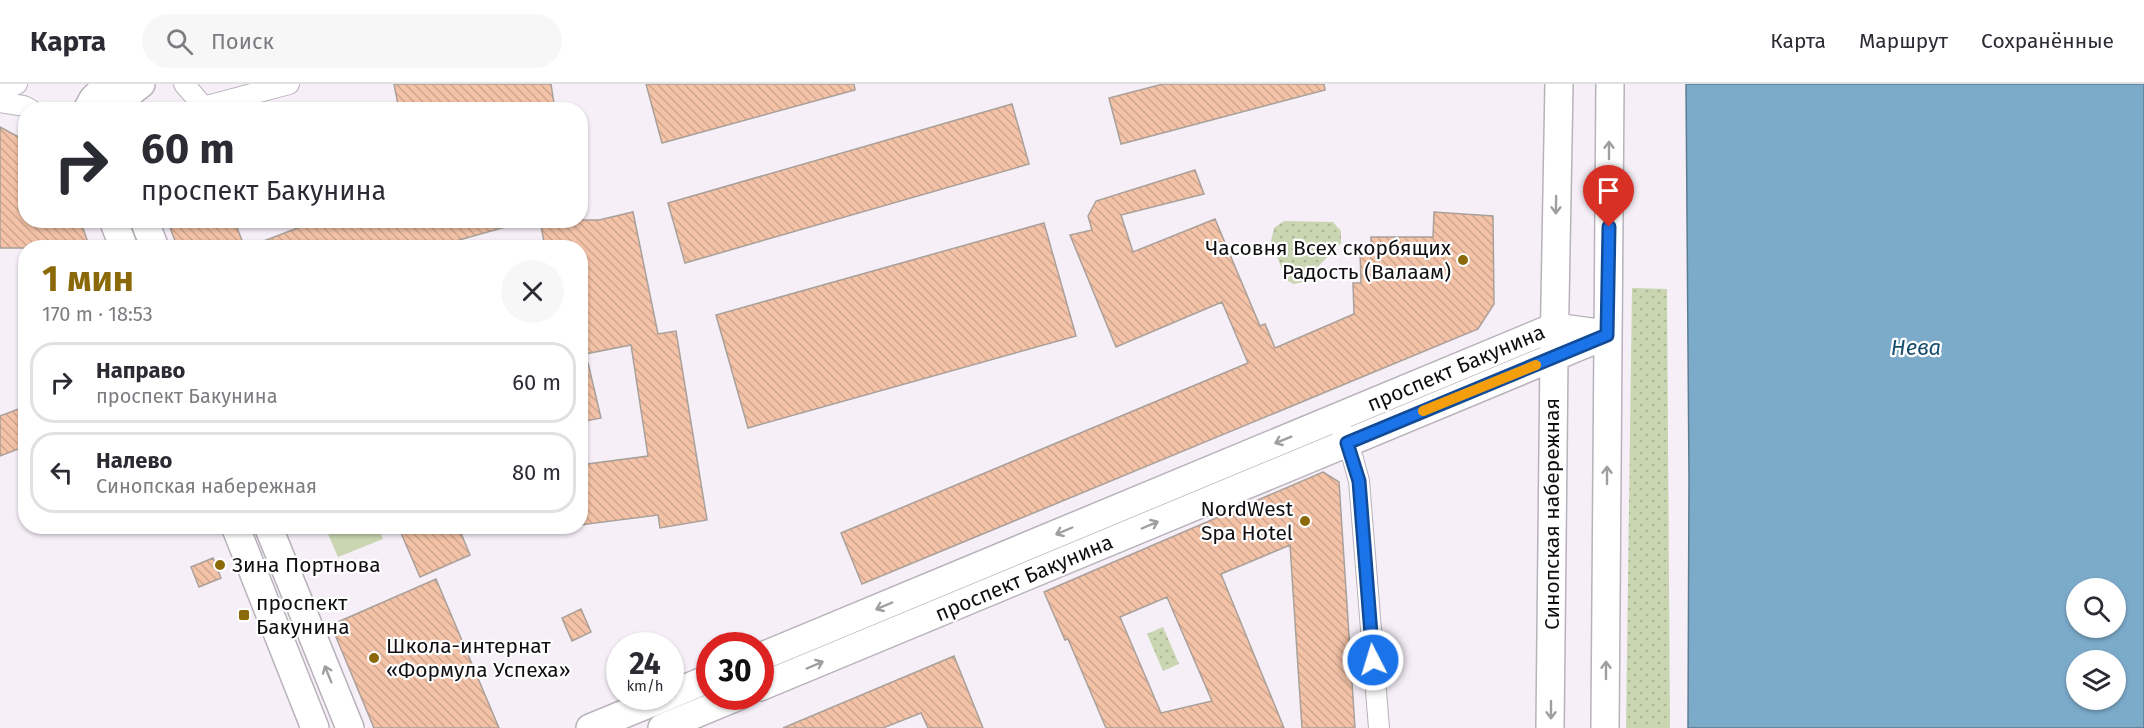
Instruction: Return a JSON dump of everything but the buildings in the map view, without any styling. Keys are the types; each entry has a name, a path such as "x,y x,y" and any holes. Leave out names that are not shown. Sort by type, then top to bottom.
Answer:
{"street":[{"path":"0,92 16,84"},
{"path":"184,84 194,102"},
{"path":"221,102 289,84"},
{"name":"Синопская набережная","path":"1550,728 1559,84"},
{"path":"1605,728 1610,84"},
{"path":"91,102 93,99 120,92"},
{"path":"0,102 18,105"},
{"name":"проспект Бакунина","path":"774,651 1554,327 1607,335"},
{"name":"проспект Бакунина","path":"774,681 1607,335"},
{"path":"1337,417 1359,481 1378,728"},
{"path":"238,534 315,728"},
{"path":"271,534 350,728"},
{"path":"590,728 633,710"},
{"path":"662,728 705,710"}],"green space":[{"path":"1284,221 1333,222 1341,231 1341,243 1303,282 1294,284 1286,280 1271,241 1274,228"},
{"path":"1632,288 1667,289 1670,728 1626,728"},
{"path":"328,534 381,534 383,539 338,557"},
{"path":"1163,627 1179,664 1163,671 1147,634"}],"water":[{"name":"Нева","path":"1686,84 2144,84 2144,728 1688,728"}],"slow traffic":[{"path":"1423,411 1536,365"}],"place":[{"name":"Часовня Всех скорбящих Радость (Валаам)","path":"1463,260"},
{"name":"NordWest Spa Hotel","path":"1305,521"},
{"name":"Зина Портнова","path":"220,565"},
{"name":"проспект Бакунина","path":"244,615"},
{"name":"Школа-интернат «Формула Успеха»","path":"374,658"}],"route":[{"path":"1373,660 1359,481 1347,443 1607,335 1609,227"}]}
